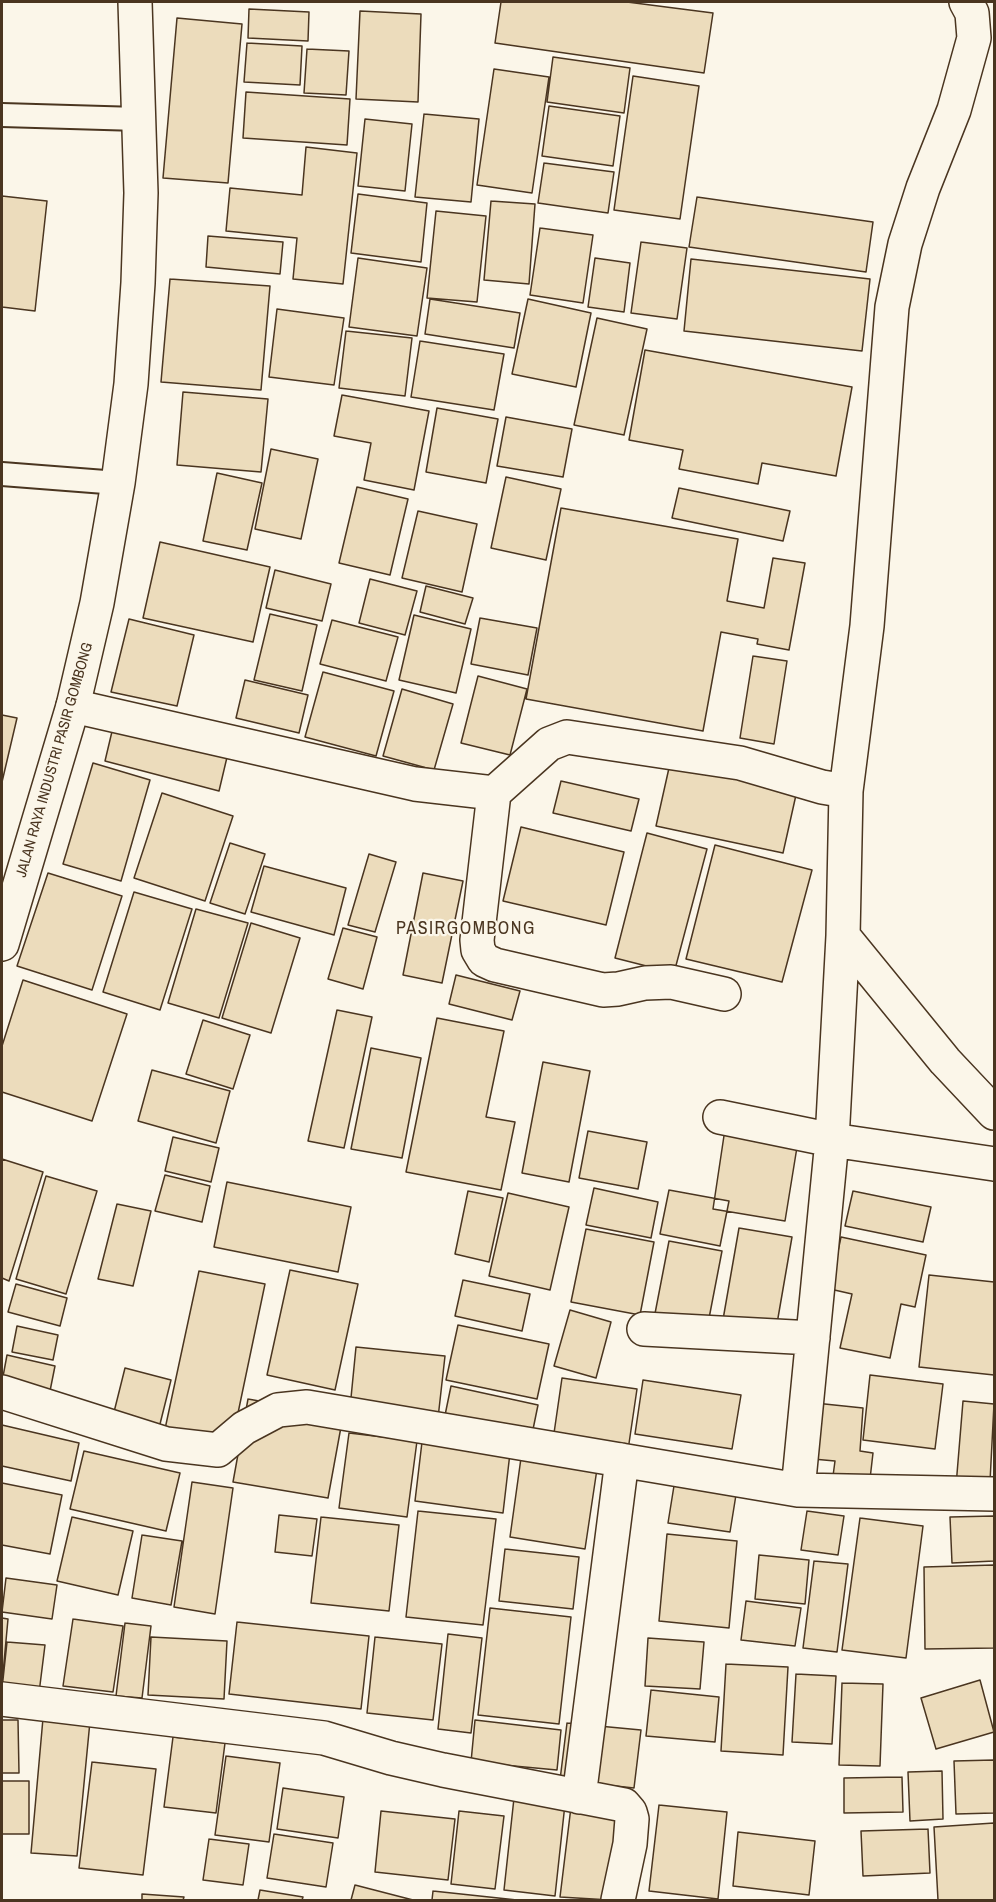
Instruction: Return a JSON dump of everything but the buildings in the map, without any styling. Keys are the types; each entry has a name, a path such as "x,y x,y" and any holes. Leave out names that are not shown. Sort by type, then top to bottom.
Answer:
{"street":[{"name":"JALAN RAYA INDUSTRI PASIR GOMBONG","path":"2,944 74,705 98,603 118,483 131,384 138,283 141,193 135,2"},
{"path":"798,1490 832,1140 843,936 846,791 867,626 892,307 905,243 926,178 954,110 974,38 972,12 966,2"},
{"path":"74,705 415,784 494,793"},
{"path":"724,994 671,982 645,983 603,990 495,965 483,960 478,950 477,940 494,793 549,744 567,737 740,763 822,787 846,791"},
{"path":"843,936 945,1061 994,1113"},
{"path":"720,1117 832,1140 994,1164"},
{"path":"644,1329 813,1338"},
{"path":"2,1392 166,1444 218,1449 244,1428 278,1410 307,1407 798,1490 994,1494"},
{"path":"579,1797 622,1460"},
{"path":"2,1699 324,1738 412,1763 624,1805 632,1819 630,1844 618,1900"}],"lane":[{"path":"2,115 138,119"},
{"path":"2,474 118,483"}],"district":[{"name":"PASIRGOMBONG","path":"466,929"}]}
